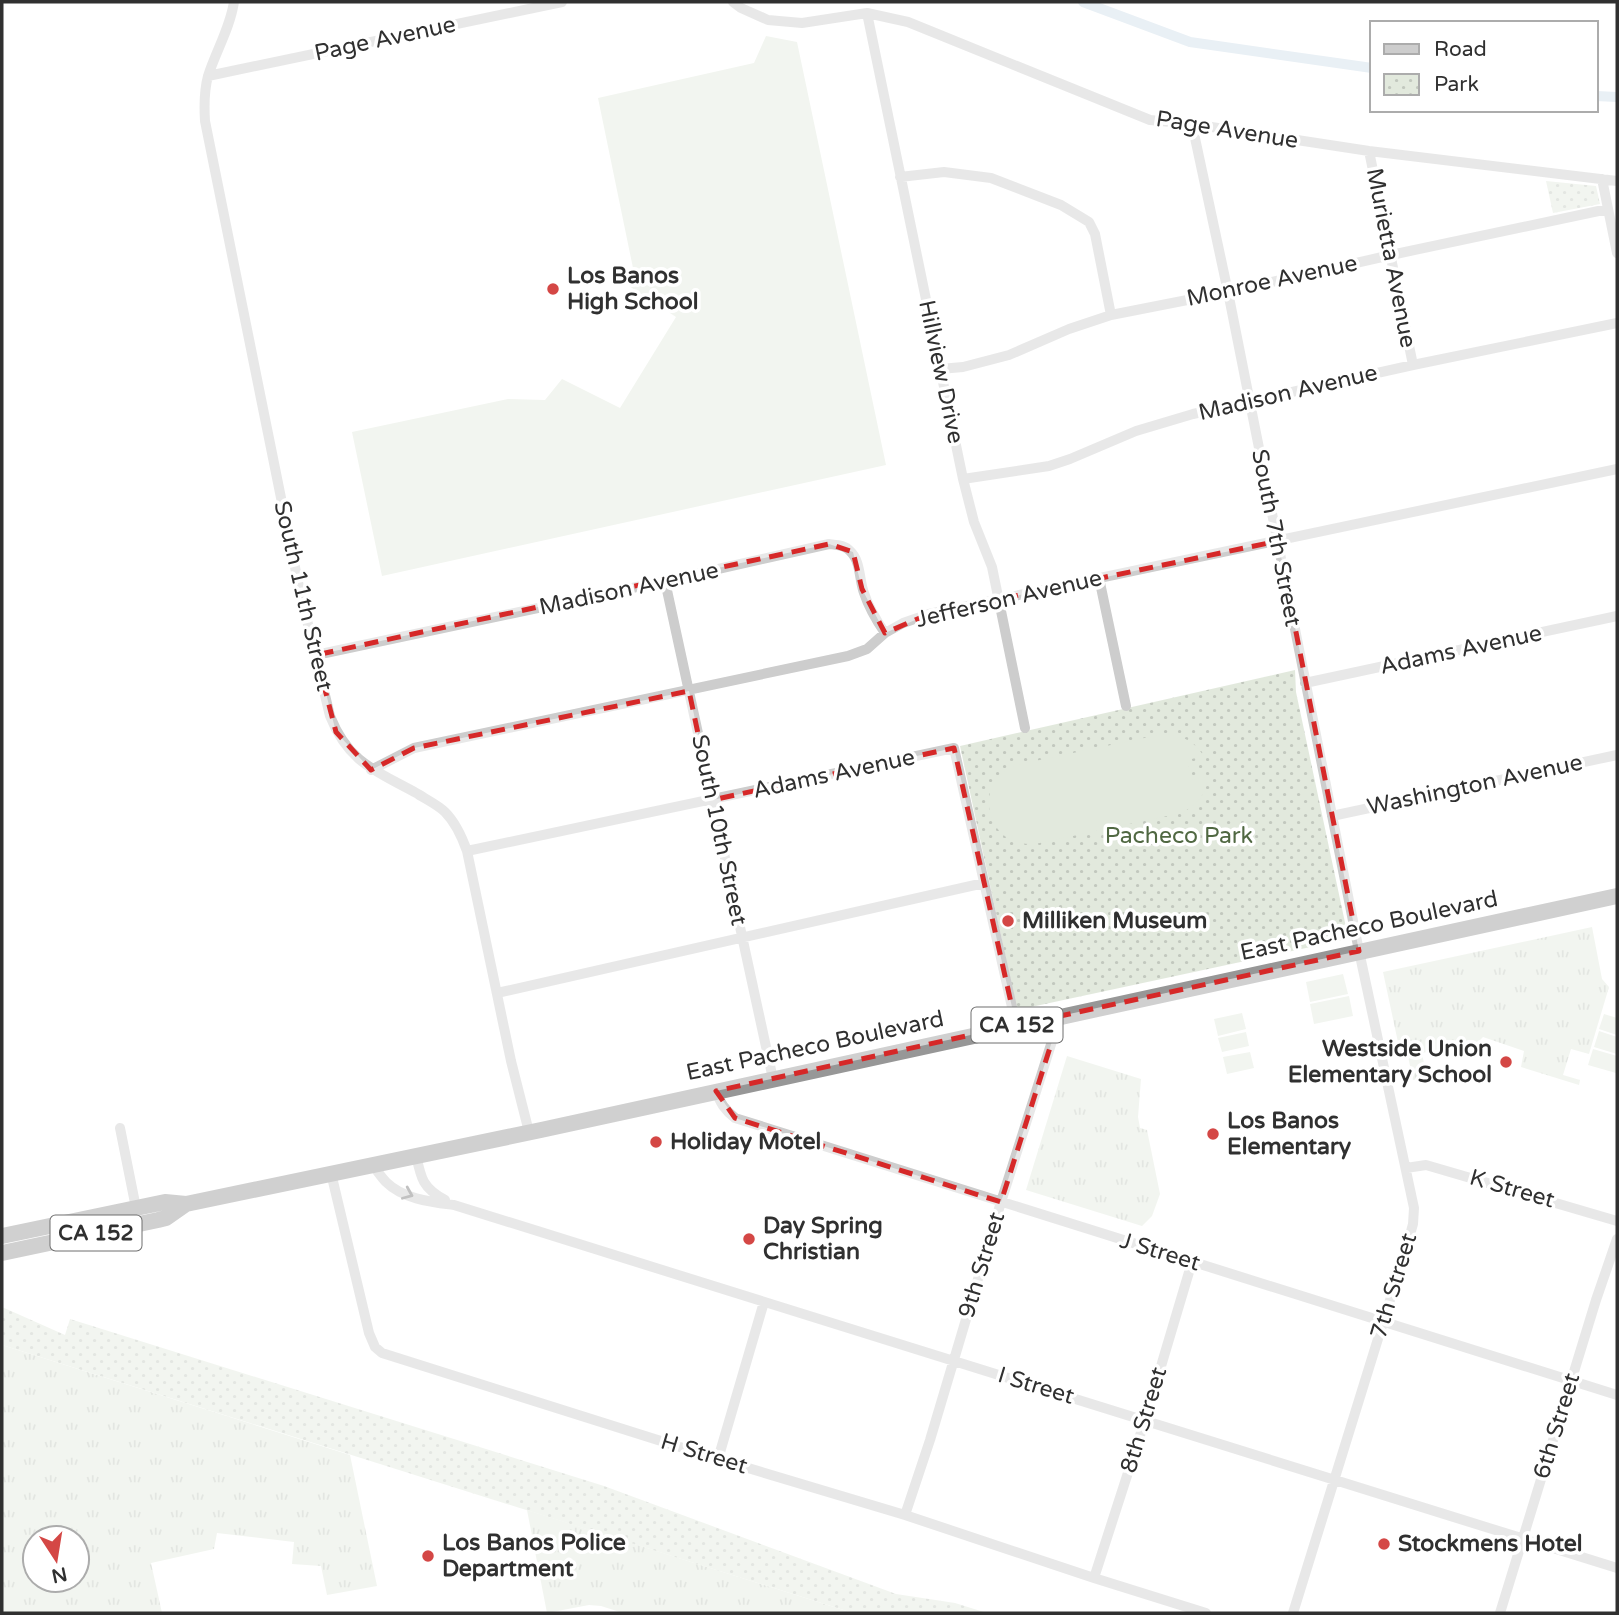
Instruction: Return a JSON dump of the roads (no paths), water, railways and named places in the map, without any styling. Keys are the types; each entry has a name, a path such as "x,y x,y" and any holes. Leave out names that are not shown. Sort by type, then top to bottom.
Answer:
{"highway":[{"name":"East Pacheco Boulevard","path":"2,1236 165,1202 186,1204 529,1132 1617,896"},
{"name":"East Pacheco Boulevard","path":"2,1253 166,1218 186,1204"},
{"path":"71,1238 85,1229 131,1216 136,1208"}],"street":[{"name":"South 11th Street","path":"234,2 227,32 208,76 204,104 205,121 296,574 330,716 345,746 371,770 440,807 461,835 467,851 529,1132"},
{"name":"Page Avenue","path":"208,76 562,2"},
{"name":"Page Avenue","path":"733,2 768,20 803,23 866,13 908,22 1150,120 1369,151 1617,181"},
{"name":"Hillview Drive","path":"866,13 963,479 974,523 992,567 1025,728"},
{"name":"South 7th Street","path":"1192,124 1359,951"},
{"name":"Murietta Avenue","path":"1369,151 1413,365"},
{"path":"900,177 944,172 991,178 1061,205 1089,222 1095,234 1111,315"},
{"path":"1602,179 1617,253"},
{"name":"Monroe Avenue","path":"940,369 963,367 1009,355 1069,329 1111,315 1608,209"},
{"name":"Madison Avenue","path":"963,479 1049,466 1136,431 1249,402 1617,323"},
{"name":"Jefferson Avenue","path":"371,770 414,748 848,656 867,649 885,633 903,623 929,614 1617,469"},
{"name":"Madison Avenue","path":"316,656 829,544 844,546 853,552 862,589 885,633"},
{"path":"1099,578 1126,706"},
{"name":"South 10th Street","path":"665,581 774,1079"},
{"name":"Adams Avenue","path":"1306,684 1617,615"},
{"name":"Adams Avenue","path":"467,851 954,748 984,883"},
{"name":"Washington Avenue","path":"1332,816 1617,755"},
{"path":"497,993 984,883 1016,1026"},
{"name":"7th Street","path":"1293,1613 1415,1216 1359,951"},
{"name":"9th Street","path":"905,1515 1060,1016"},
{"name":"J Street","path":"716,1091 719,1102 735,1118 1617,1395"},
{"path":"120,1128 136,1208"},
{"name":"I Street","path":"416,1155 425,1186 454,1205"},
{"name":"I Street","path":"372,1165 395,1188 423,1200 454,1205 1617,1568"},
{"name":"K Street","path":"1406,1168 1426,1165 1617,1221"},
{"name":"H Street","path":"331,1173 369,1333 375,1347 382,1353 905,1515 1206,1613"},
{"name":"6th Street","path":"1500,1613 1617,1239"},
{"name":"8th Street","path":"1094,1578 1192,1262"},
{"path":"718,1459 764,1302"}],"waterway":[{"path":"1083,2 1190,42 1370,68"},
{"path":"1598,96 1617,97"}],"place":[{"name":"Los Banos High School","path":"553,289"},
{"name":"Milliken Museum","path":"1008,921"},
{"name":"Westside Union Elementary School","path":"1506,1062"},
{"name":"Los Banos Elementary","path":"1213,1134"},
{"name":"Holiday Motel","path":"656,1142"},
{"name":"Day Spring Christian","path":"749,1239"},
{"name":"Stockmens Hotel","path":"1384,1544"},
{"name":"Los Banos Police Department","path":"428,1556"}],"park label":[{"name":"Pacheco Park","path":"1179,836"}]}
